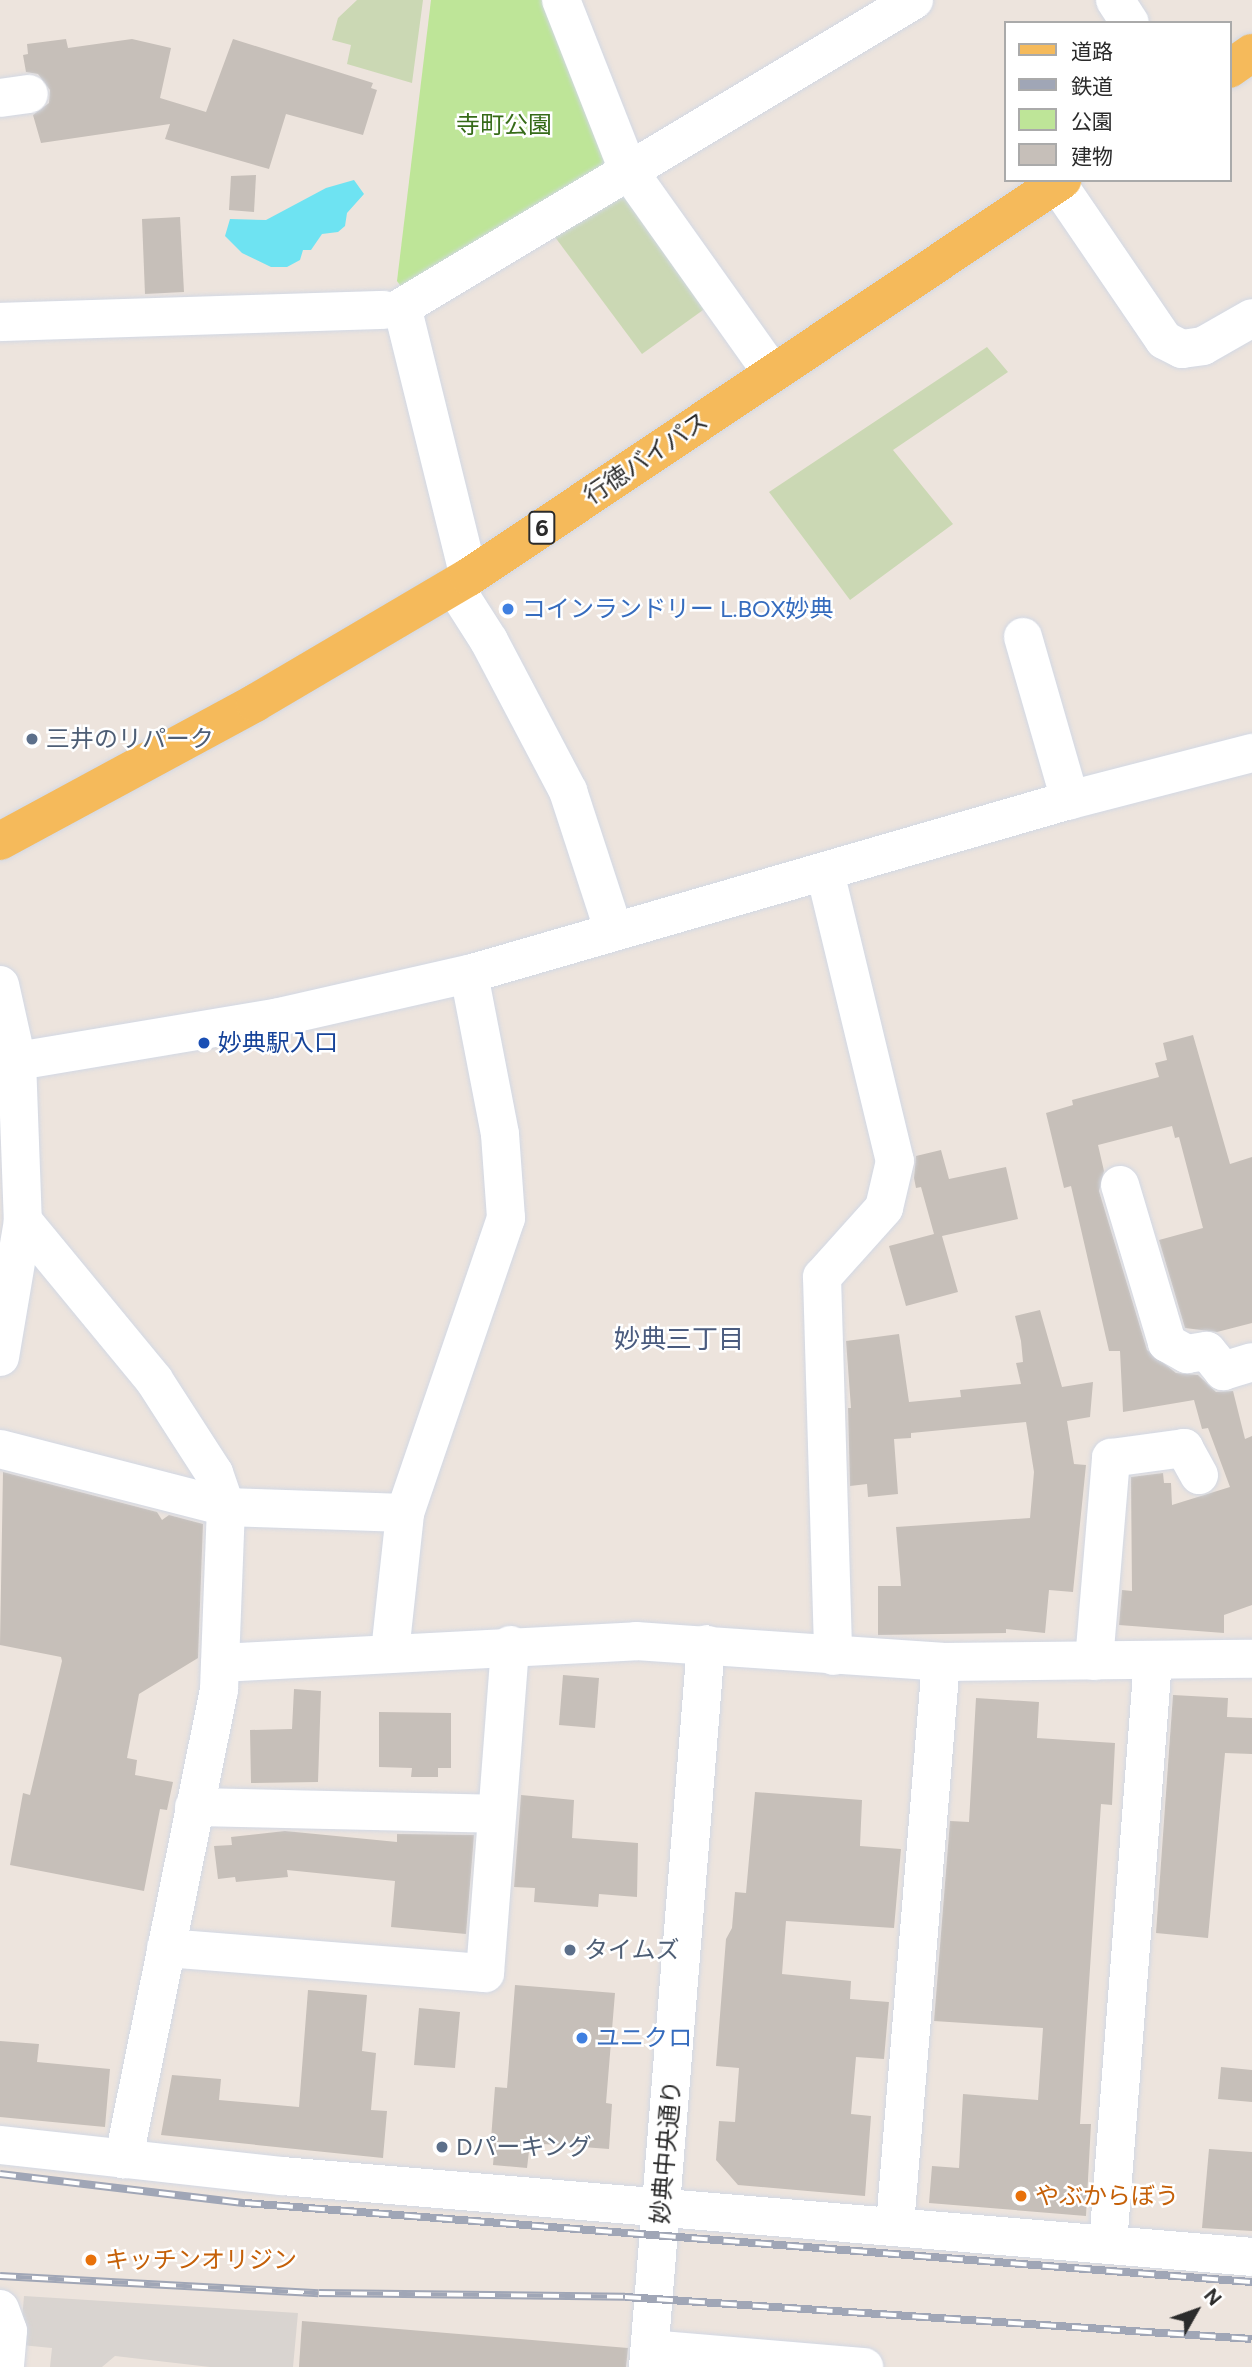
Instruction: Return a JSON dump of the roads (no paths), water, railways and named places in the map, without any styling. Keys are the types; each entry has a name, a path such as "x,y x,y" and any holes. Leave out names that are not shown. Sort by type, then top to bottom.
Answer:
{"main road":[{"path":"1231,68 1252,54"},
{"name":"行徳バイパス","path":"0,841 255,703 461,582 1059,182"}],"street":[{"path":"561,0 628,170 772,373"},
{"path":"614,932 568,791 461,582 402,307 628,170 875,10 914,0"},
{"path":"1115,0 1129,21"},
{"path":"1059,182 1164,340 1182,349 1203,346 1252,318"},
{"path":"0,322 384,310"},
{"path":"1023,637 1070,800"},
{"path":"11,1069 279,1017 469,974 1070,800 1252,753"},
{"path":"825,872 895,1161 884,1208 822,1277 834,1656"},
{"path":"390,1652 405,1513 506,1218 500,1134 469,974"},
{"path":"0,985 11,1069 23,1221 0,1357"},
{"path":"1120,1185 1167,1343 1187,1354 1207,1351 1223,1371 1252,1362"},
{"path":"23,1221 154,1380 214,1473 226,1507 220,1663 124,2159"},
{"path":"1094,1661 1111,1458 1184,1448 1199,1475"},
{"path":"0,1449 226,1507 405,1513"},
{"path":"220,1663 510,1645 706,1644 834,1656 941,1662 1252,1659"},
{"name":"妙典中央通り","path":"649,2358 706,1644"},
{"path":"166,1948 485,1973 510,1645"},
{"path":"1108,2244 1153,1661"},
{"path":"895,2225 941,1662"},
{"path":"194,1807 496,1814"},
{"path":"0,2145 124,2159 662,2208 895,2225 1252,2257"},
{"path":"0,2309 8,2331 5,2367"},
{"path":"649,2358 864,2367"}],"water":[{"path":"354,180 364,194 347,213 345,226 338,232 322,234 311,250 303,250 300,260 287,267 271,267 242,253 225,236 230,219 266,220 326,188"}],"railway":[{"path":"0,2174 245,2203 1252,2282"},
{"path":"0,2276 319,2293 625,2297 1252,2339"}],"place":[{"name":"コインランドリー L.BOX妙典","path":"508,609"},
{"name":"三井のリパーク","path":"32,739"},
{"name":"妙典駅入口","path":"204,1043"},
{"name":"タイムズ","path":"570,1950"},
{"name":"ユニクロ","path":"582,2038"},
{"name":"Dパーキング","path":"442,2147"},
{"name":"やぶからぼう","path":"1021,2196"},
{"name":"キッチンオリジン","path":"91,2260"}],"district":[{"name":"妙典三丁目","path":"679,1340"}],"park label":[{"name":"寺町公園","path":"504,125"}]}
